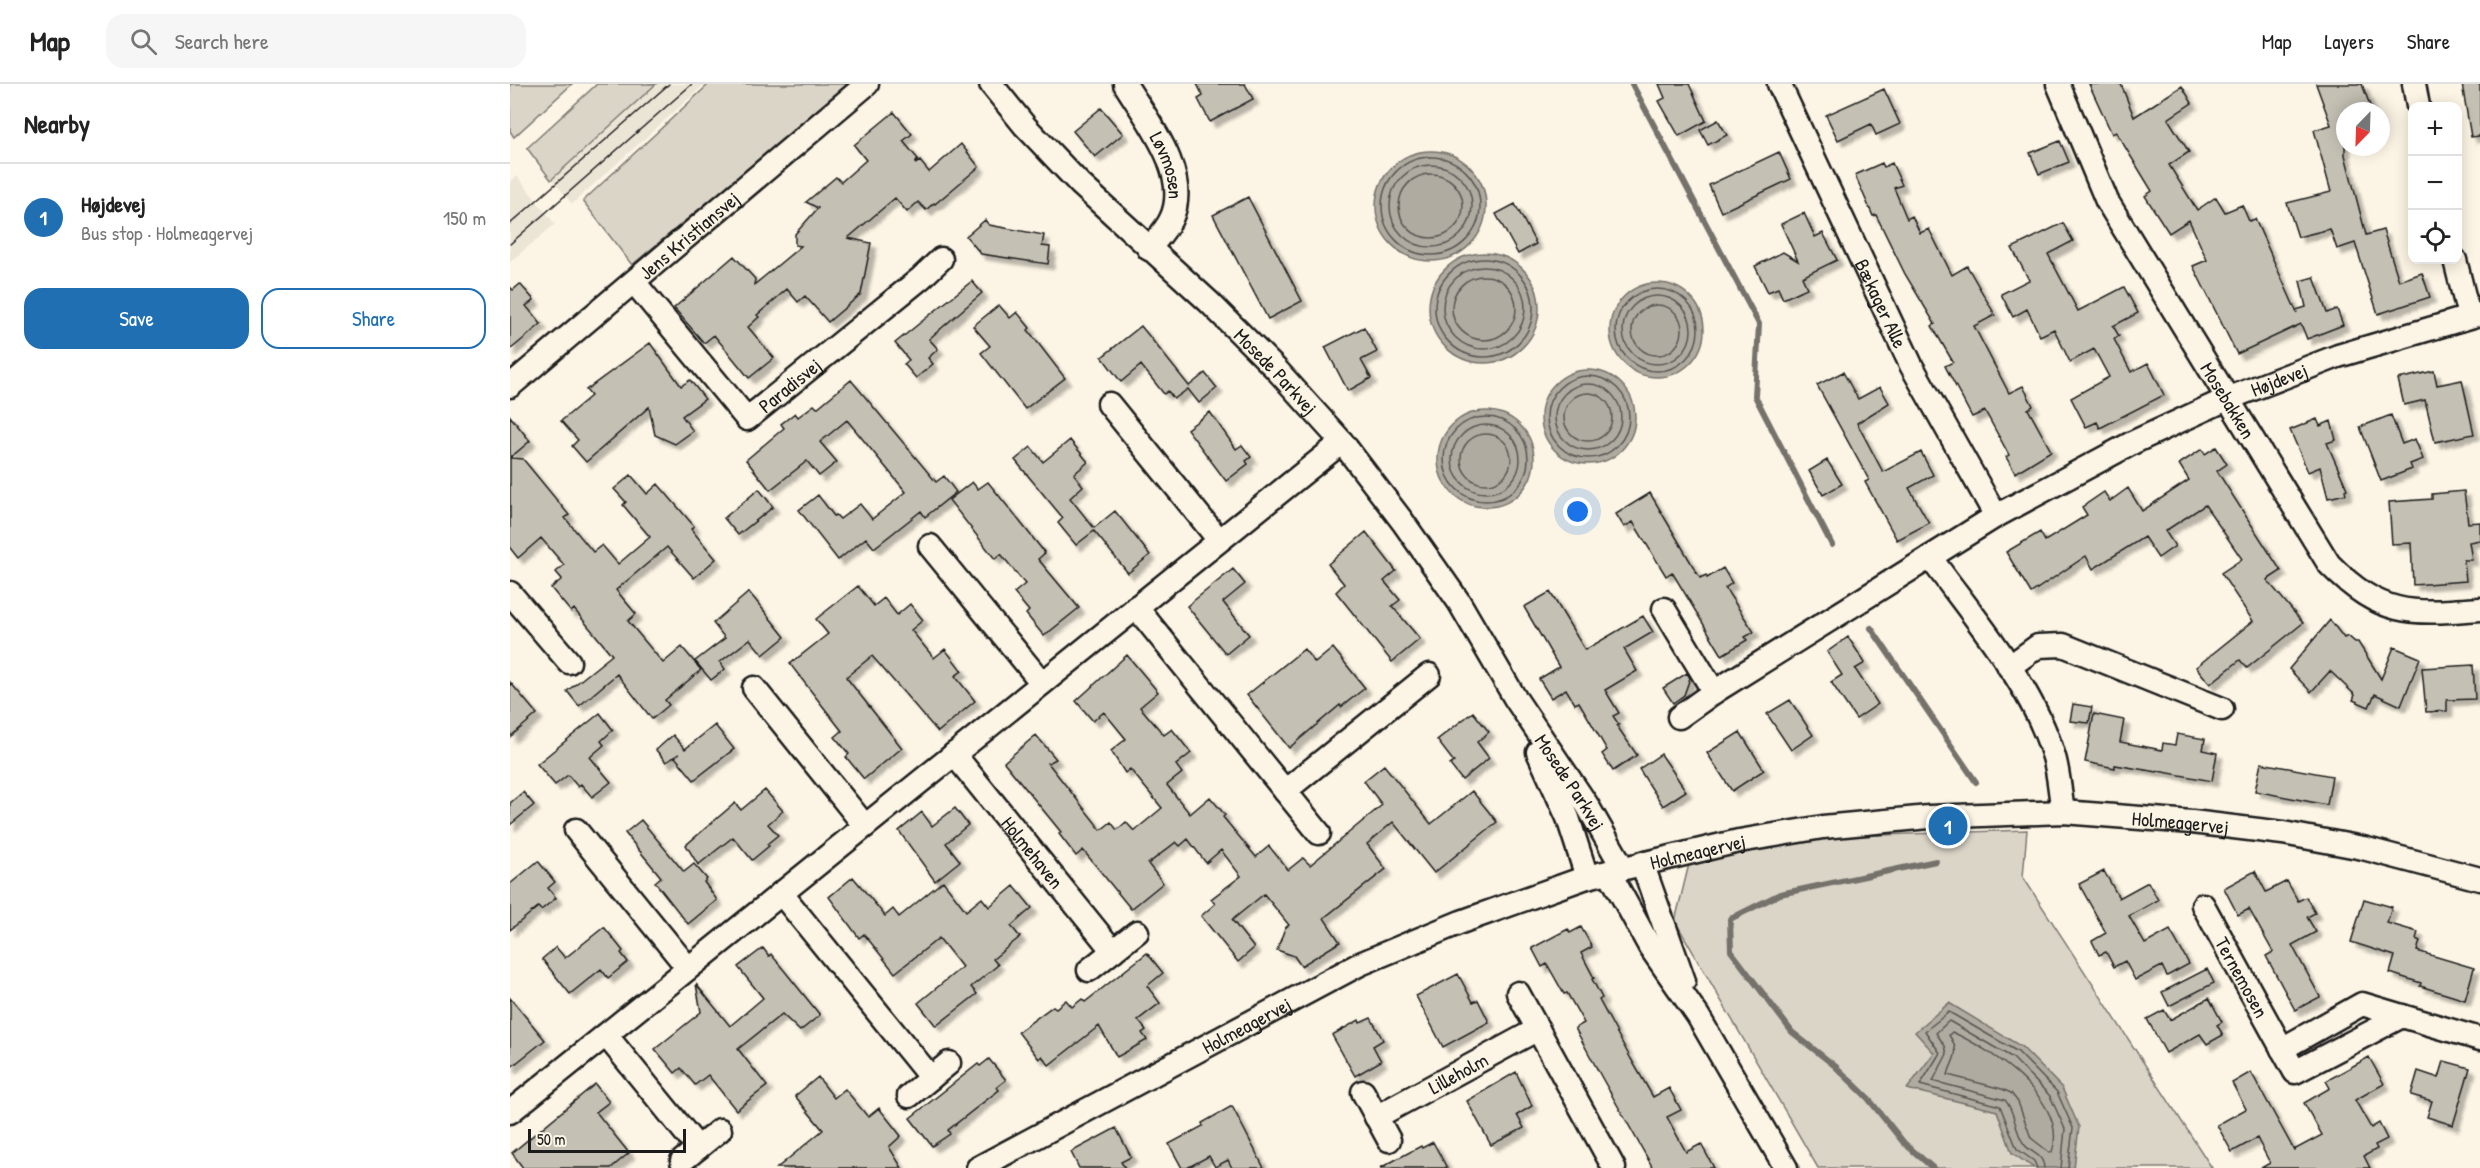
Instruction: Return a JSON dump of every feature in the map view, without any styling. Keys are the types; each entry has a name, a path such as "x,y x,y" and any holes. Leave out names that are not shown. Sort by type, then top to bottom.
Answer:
{"street":[{"name":"Jens Kristiansvej","path":"510,386 867,84"},
{"name":"Mosede Parkvej","path":"991,84 1072,176 1209,302 1267,360 1342,442 1403,522 1458,602 1515,698 1587,805 1650,947 1698,1016 1786,1168"},
{"name":"Løvmosen","path":"1125,84 1171,160 1177,194 1172,218 1149,249"},
{"name":"Bækager Alle","path":"1779,84 1911,365 1996,516"},
{"name":"Mosebakken","path":"2058,84 2107,201 2330,564 2349,585 2374,602 2398,610 2427,613 2480,609"},
{"path":"2414,84 2417,102"},
{"name":"Paradisvej","path":"634,282 747,420 921,278 941,259"},
{"path":"2456,264 2474,315"},
{"name":"Højdevej","path":"1679,717 1714,692 1996,516 2134,442 2227,399 2338,356 2474,315"},
{"path":"1109,405 1219,540"},
{"path":"510,1111 1342,442"},
{"path":"930,546 1042,683"},
{"path":"1930,557 2009,667 2033,708 2054,757 2063,812"},
{"path":"510,593 569,662"},
{"path":"1136,607 1319,833"},
{"path":"1664,609 1714,692"},
{"path":"2009,667 2038,646 2063,645 2222,709"},
{"path":"1285,791 1429,675"},
{"path":"754,688 866,826"},
{"name":"Mosede Parkvej","path":"1515,698 1568,818 1615,870 1667,938 1698,1016"},
{"name":"Holmehaven","path":"954,754 1113,951"},
{"name":"Holmeagervej","path":"978,1168 1360,964 1461,922 1615,870 1739,841 1823,827 1929,817 2063,812 2192,822 2283,833 2363,848 2480,879"},
{"path":"576,830 688,969"},
{"path":"782,894 931,1078"},
{"name":"Ternemosen","path":"2203,904 2295,1072 2402,1016 2480,1039"},
{"path":"1089,970 1137,932"},
{"path":"1518,993 1614,1168"},
{"name":"Lilleholm","path":"1376,1117 1538,1029"},
{"path":"606,1035 690,1154 720,1130"},
{"path":"909,1096 949,1063"},
{"path":"1363,1092 1389,1140"}],"shaded area":[{"path":"510,84 572,84 514,137 510,131"},
{"path":"597,84 656,84 551,180 527,148"},
{"path":"657,84 705,84 572,204 552,179"},
{"path":"709,84 850,84 632,265 583,201"},
{"path":"517,176 555,224 510,262 510,182"},
{"path":"2027,830 2023,877 2212,1168 1818,1168 1675,921 1689,864 1823,837"}],"water":[{"path":"1431,151 1452,155 1470,167 1482,185 1486,206 1482,227 1470,245 1452,257 1431,261 1410,257 1392,245 1380,227 1376,206 1380,185 1392,167 1410,155"},
{"path":"1484,253 1505,257 1523,269 1535,287 1539,308 1535,329 1523,347 1505,359 1484,363 1463,359 1445,347 1433,329 1429,308 1433,287 1445,269 1463,257"},
{"path":"1657,283 1675,286 1690,297 1701,312 1704,330 1701,348 1690,363 1675,374 1657,377 1639,374 1624,363 1613,348 1610,330 1613,312 1624,297 1639,286"},
{"path":"1588,370 1606,374 1621,384 1631,399 1635,417 1631,435 1621,450 1606,460 1588,464 1570,460 1555,450 1545,435 1541,417 1545,399 1555,384 1570,374"},
{"path":"1486,411 1504,415 1520,425 1530,441 1534,459 1530,477 1520,493 1504,503 1486,507 1468,503 1452,493 1442,477 1438,459 1442,441 1452,425 1468,415"},
{"path":"1949,1003 2022,1047 2062,1088 2079,1127 2074,1168 2034,1168 2012,1153 1997,1111 1907,1089 1934,1053 1915,1032"}],"building":[{"path":"1197,84 1245,84 1253,99 1210,122 1198,99 1203,96"},
{"path":"1659,84 1689,84 1706,121 1679,136 1659,101 1665,98"},
{"path":"2089,84 2121,84 2134,117 2182,86 2192,103 2168,119 2189,152 2169,165 2197,210 2216,197 2225,212 2242,205 2249,221 2255,219 2297,313 2296,310 2306,307 2300,281 2314,277 2327,313 2337,309 2343,325 2307,339 2301,324 2237,354 2193,266 2207,260 2189,220 2169,233 2145,196 2152,191 2116,132 2112,134"},
{"path":"2316,84 2362,84 2369,102 2336,102 2336,156 2345,156 2366,235 2383,230 2399,281 2422,273 2430,297 2378,314 2355,243 2337,249 2330,229 2298,237 2287,203 2331,192 2314,130 2331,125"},
{"path":"2462,84 2480,84 2480,136 2471,137"},
{"path":"1884,89 1900,124 1876,135 1871,124 1838,140 1826,115"},
{"path":"1101,108 1123,134 1095,157 1073,131"},
{"path":"894,112 912,134 903,141 918,159 915,164 920,161 929,172 961,144 979,167 926,210 918,202 907,212 895,198 848,238 871,243 861,294 828,322 805,296 798,302 787,289 757,315 759,317 748,327 774,358 749,378 714,335 704,343 674,308 734,256 755,279 754,285 801,246 795,245 795,234 818,208 806,202 836,177 841,182 866,160 854,145"},
{"path":"1718,120 1727,135 1708,145 1700,130"},
{"path":"2060,141 2069,162 2039,174 2030,153"},
{"path":"1779,152 1791,179 1721,212 1709,185"},
{"path":"1882,163 1884,167 1892,163 1902,185 1894,188 1907,219 1912,216 1920,233 1929,229 1952,275 1967,266 1995,315 1974,326 2009,393 2023,386 2033,406 2028,409 2051,451 2015,473 2006,457 2009,455 1985,411 1972,417 1945,366 1953,362 1932,326 1935,324 1905,274 1876,215 1873,216 1855,175"},
{"path":"1248,197 1302,301 1268,319 1213,215"},
{"path":"1515,204 1536,244 1518,254 1496,214"},
{"path":"1804,213 1815,237 1823,233 1837,260 1802,277 1807,288 1783,299 1778,288 1768,292 1755,266 1783,252 1798,261 1781,224"},
{"path":"985,220 989,225 1044,235 1042,246 1050,247 1048,264 981,254 966,236"},
{"path":"2063,223 2073,241 2048,254 2078,311 2124,287 2138,313 2113,326 2119,336 2114,339 2131,372 2148,363 2164,395 2100,428 2097,422 2086,427 2071,398 2109,377 2094,349 2070,362 2054,329 2040,336 2027,309 2013,317 2001,294 2029,280 2012,248"},
{"path":"972,281 982,293 929,339 938,349 928,358 933,364 916,378 904,364 909,360 895,343"},
{"path":"520,284 534,300 526,306 541,324 510,350 510,287 513,290"},
{"path":"999,305 1010,318 1017,312 1065,378 1025,409 981,353 990,346 973,326"},
{"path":"1141,326 1189,386 1205,373 1217,388 1199,403 1188,389 1174,399 1168,391 1164,394 1141,365 1121,382 1102,357"},
{"path":"1364,327 1377,352 1361,360 1371,378 1348,391 1325,347"},
{"path":"650,343 681,386 690,380 705,399 682,416 693,431 675,444 655,435 649,407 586,462 572,446 578,440 561,421 591,396 586,390"},
{"path":"2434,371 2437,385 2462,380 2474,434 2435,442 2425,400 2404,405 2398,379"},
{"path":"1843,372 1858,399 1880,387 1889,403 1857,423 1883,472 1921,452 1933,475 1909,488 1929,523 1897,540 1865,482 1869,480 1817,385"},
{"path":"851,380 936,482 944,476 956,492 925,517 921,511 874,548 866,538 838,560 799,510 818,495 834,516 840,519 860,504 872,519 906,492 847,420 820,442 837,462 819,476 807,461 770,490 746,460 784,428 781,424 795,413 798,417 814,405 817,408"},
{"path":"1210,412 1236,449 1242,445 1251,457 1246,461 1248,464 1226,481 1187,429"},
{"path":"2391,415 2402,444 2415,439 2423,459 2410,464 2412,469 2381,481 2360,427"},
{"path":"510,416 530,441 510,458"},
{"path":"2317,419 2320,426 2331,421 2336,440 2327,443 2347,489 2346,494 2328,498 2320,467 2308,472 2290,430"},
{"path":"1070,440 1088,462 1074,474 1083,486 1070,498 1094,528 1115,511 1150,555 1128,573 1094,531 1076,545 1058,523 1063,518 1015,460 1031,447 1043,462"},
{"path":"2216,447 2227,464 2217,471 2281,571 2267,580 2303,623 2247,668 2240,660 2210,684 2196,667 2253,621 2221,573 2242,559 2205,505 2165,531 2175,546 2158,558 2144,537 2093,569 2086,556 2031,593 2006,552 2040,532 2045,541 2087,515 2082,507 2104,492 2110,501 2128,488 2142,511 2189,480 2179,464 2202,449 2205,454"},
{"path":"510,458 523,459 569,515 565,518 593,552 602,545 618,564 650,537 623,505 626,502 614,489 631,475 647,494 658,484 694,526 691,529 716,559 694,578 667,547 616,590 636,614 628,621 663,663 682,647 701,670 665,700 669,705 652,719 617,674 579,706 567,691 612,655 574,609 571,612 551,588 562,579 556,572 564,565 541,538 518,558 510,548"},
{"path":"1827,460 1842,484 1823,495 1809,471"},
{"path":"972,482 978,489 988,482 1045,553 1038,559 1079,608 1044,636 1026,614 1029,611 1014,593 1025,584 1001,554 995,559 949,500"},
{"path":"759,489 773,507 738,535 724,518"},
{"path":"2464,491 2468,523 2480,522 2480,540 2469,542 2472,560 2464,560 2466,581 2413,585 2411,543 2392,544 2389,502 2432,499 2432,494"},
{"path":"1650,493 1700,578 1706,575 1707,578 1723,568 1732,583 1725,588 1754,632 1745,637 1747,640 1722,655 1672,572 1666,576 1633,522 1624,527 1616,514"},
{"path":"1366,532 1396,571 1384,581 1400,600 1392,606 1420,639 1392,662 1336,592 1344,584 1328,564"},
{"path":"1233,569 1245,584 1223,602 1249,635 1226,654 1187,606"},
{"path":"858,586 874,606 884,598 897,615 910,604 923,620 911,630 934,658 945,649 962,671 955,676 975,701 938,732 872,656 846,677 902,748 864,779 846,757 849,754 835,737 842,731 790,664 828,634 816,619"},
{"path":"749,592 785,637 763,655 750,639 720,662 725,669 711,680 695,661 725,638 713,623"},
{"path":"1550,592 1585,650 1643,616 1653,632 1624,649 1637,671 1605,690 1619,713 1613,716 1619,725 1617,726 1637,755 1613,771 1602,754 1607,750 1579,702 1575,704 1566,689 1551,698 1539,679 1559,667 1524,607"},
{"path":"2330,620 2344,638 2348,636 2358,642 2381,679 2394,647 2420,658 2401,706 2375,694 2369,707 2353,700 2355,695 2330,671 2311,692 2289,669"},
{"path":"1848,637 1865,663 1855,669 1878,704 1856,719 1831,682 1842,675 1827,652"},
{"path":"1333,648 1365,688 1341,707 1340,705 1289,748 1247,695 1304,649 1315,663"},
{"path":"1127,655 1158,692 1140,707 1164,735 1172,729 1191,753 1176,765 1182,773 1167,785 1190,814 1210,797 1225,815 1223,817 1256,857 1269,846 1288,870 1303,858 1310,865 1382,805 1364,781 1384,765 1431,824 1472,791 1497,822 1434,873 1393,822 1367,844 1386,869 1324,918 1340,942 1301,966 1294,956 1277,950 1285,928 1289,925 1264,894 1232,920 1254,948 1238,962 1201,916 1215,904 1211,899 1241,876 1221,850 1206,863 1188,839 1180,846 1176,842 1148,864 1163,883 1131,909 1083,850 1076,856 1059,834 1061,832 1004,762 1036,735 1056,759 1048,763 1101,830 1111,822 1117,830 1126,822 1134,831 1162,808 1130,769 1125,773 1111,751 1126,739 1104,712 1093,721 1076,701"},
{"path":"2473,665 2475,699 2447,700 2447,711 2426,712 2422,668"},
{"path":"1687,673 1690,678 1684,695 1673,703 1663,688"},
{"path":"510,682 537,714 510,737"},
{"path":"1790,700 1813,735 1791,750 1767,714"},
{"path":"2073,704 2092,707 2089,723 2070,721"},
{"path":"1473,712 1489,732 1477,742 1489,758 1462,780 1450,765 1454,762 1437,740"},
{"path":"600,713 613,730 601,741 604,745 590,757 611,782 592,797 581,784 578,787 568,775 555,785 537,764"},
{"path":"2094,714 2124,720 2120,742 2162,750 2163,743 2175,745 2177,734 2205,739 2203,750 2217,753 2212,781 2158,771 2115,765 2115,768 2085,762"},
{"path":"715,725 734,749 694,780 675,757 679,754 666,762 656,750 673,735 685,749"},
{"path":"1740,732 1764,770 1732,791 1707,753"},
{"path":"1661,754 1686,791 1663,806 1639,769"},
{"path":"2261,763 2332,776 2327,805 2255,791"},
{"path":"765,790 783,811 768,824 778,835 767,844 769,846 752,860 733,837 698,865 686,845 735,803 741,810"},
{"path":"523,792 534,805 510,825 510,803"},
{"path":"955,808 968,825 946,843 960,861 935,881 899,831 922,812 932,826"},
{"path":"641,820 684,872 694,864 707,879 704,882 717,900 688,924 655,882 661,877 625,833"},
{"path":"538,861 555,882 548,888 556,898 541,910 538,907 510,930 510,884"},
{"path":"2104,871 2119,898 2148,882 2158,900 2129,916 2145,944 2170,930 2189,964 2167,976 2162,966 2135,980 2125,961 2114,967 2106,952 2099,955 2092,941 2106,933 2079,884"},
{"path":"2255,871 2266,892 2287,881 2298,901 2306,897 2315,913 2307,917 2316,932 2292,945 2320,997 2295,1010 2266,956 2273,952 2249,909 2238,915 2224,888"},
{"path":"853,877 885,916 893,909 899,917 943,881 966,911 982,898 989,907 1014,886 1032,908 1011,926 1020,937 993,959 998,965 971,987 977,994 936,1026 918,1003 962,967 939,938 895,973 864,934 859,938 829,897"},
{"path":"2364,899 2392,907 2387,923 2418,932 2416,939 2420,941 2417,951 2474,968 2465,1000 2420,986 2421,983 2390,973 2395,956 2351,942"},
{"path":"604,927 623,951 621,953 628,962 608,978 601,969 570,994 542,959 556,947 565,958"},
{"path":"1581,927 1592,947 1581,953 1602,998 1599,1000 1631,1059 1653,1097 1669,1088 1681,1110 1667,1117 1686,1152 1701,1144 1714,1168 1653,1168 1602,1078 1575,1028 1584,1023 1547,964 1542,967 1532,948 1568,929 1570,933"},
{"path":"763,948 769,956 771,954 820,1015 800,1031 782,1014 738,1049 767,1086 736,1110 708,1075 695,1085 681,1068 675,1073 655,1049 701,1012 696,984 730,1026 763,998 738,967"},
{"path":"1147,953 1163,973 1147,986 1160,1003 1138,1020 1146,1030 1142,1033 1147,1040 1117,1057 1099,1026 1049,1065 1042,1056 1039,1059 1018,1032 1053,1006 1056,1008 1066,1000 1072,1007 1082,999 1085,1002"},
{"path":"2207,969 2214,983 2169,1006 2162,992"},
{"path":"1458,974 1473,1002 1478,1000 1489,1022 1443,1047 1416,996"},
{"path":"510,998 545,1040 510,1068"},
{"path":"2209,998 2222,1022 2217,1025 2223,1035 2207,1044 2200,1034 2166,1053 2147,1019 2164,1010 2170,1020"},
{"path":"1371,1018 1383,1040 1373,1046 1381,1061 1355,1076 1332,1035 1359,1020 1360,1023"},
{"path":"2369,1057 2384,1084 2355,1100 2371,1128 2379,1123 2387,1139 2375,1145 2377,1149 2364,1156 2370,1168 2261,1168 2270,1163 2257,1138 2232,1152 2217,1125 2246,1109 2232,1083 2251,1072 2294,1150 2322,1135 2304,1103 2330,1088 2326,1081"},
{"path":"989,1059 1006,1080 997,1087 999,1090 948,1130 950,1134 932,1146 910,1118 978,1064 980,1066"},
{"path":"2444,1061 2470,1068 2453,1125 2427,1117 2432,1101 2411,1095 2418,1071 2439,1078"},
{"path":"1516,1072 1532,1106 1517,1115 1524,1128 1491,1145 1467,1101"},
{"path":"818,1077 834,1098 845,1089 868,1117 879,1108 901,1136 889,1147 902,1168 777,1168 823,1130 795,1096"},
{"path":"595,1084 609,1102 596,1112 629,1153 611,1168 523,1168 512,1153"},
{"path":"1232,1106 1264,1168 1232,1168 1228,1160 1215,1167 1209,1156 1187,1168 1182,1168 1169,1144 1203,1126 1202,1123"},
{"path":"1116,1128 1131,1157 1121,1162 1125,1168 1079,1168 1071,1152"},
{"path":"1433,1142 1447,1168 1380,1168 1421,1146 1422,1148"}],"waterway":[{"path":"1632,84 1759,324 1755,396 1832,545"},
{"path":"1871,628 1976,782"},
{"path":"1933,1168 1904,1143 1867,1097 1835,1066 1792,1032 1731,951 1730,919 1780,894 1936,861"}],"tram line":[{"path":"510,224 669,84"},
{"path":"510,244 692,84"}],"place":[{"name":"Højdevej","path":"1948,826"}]}
